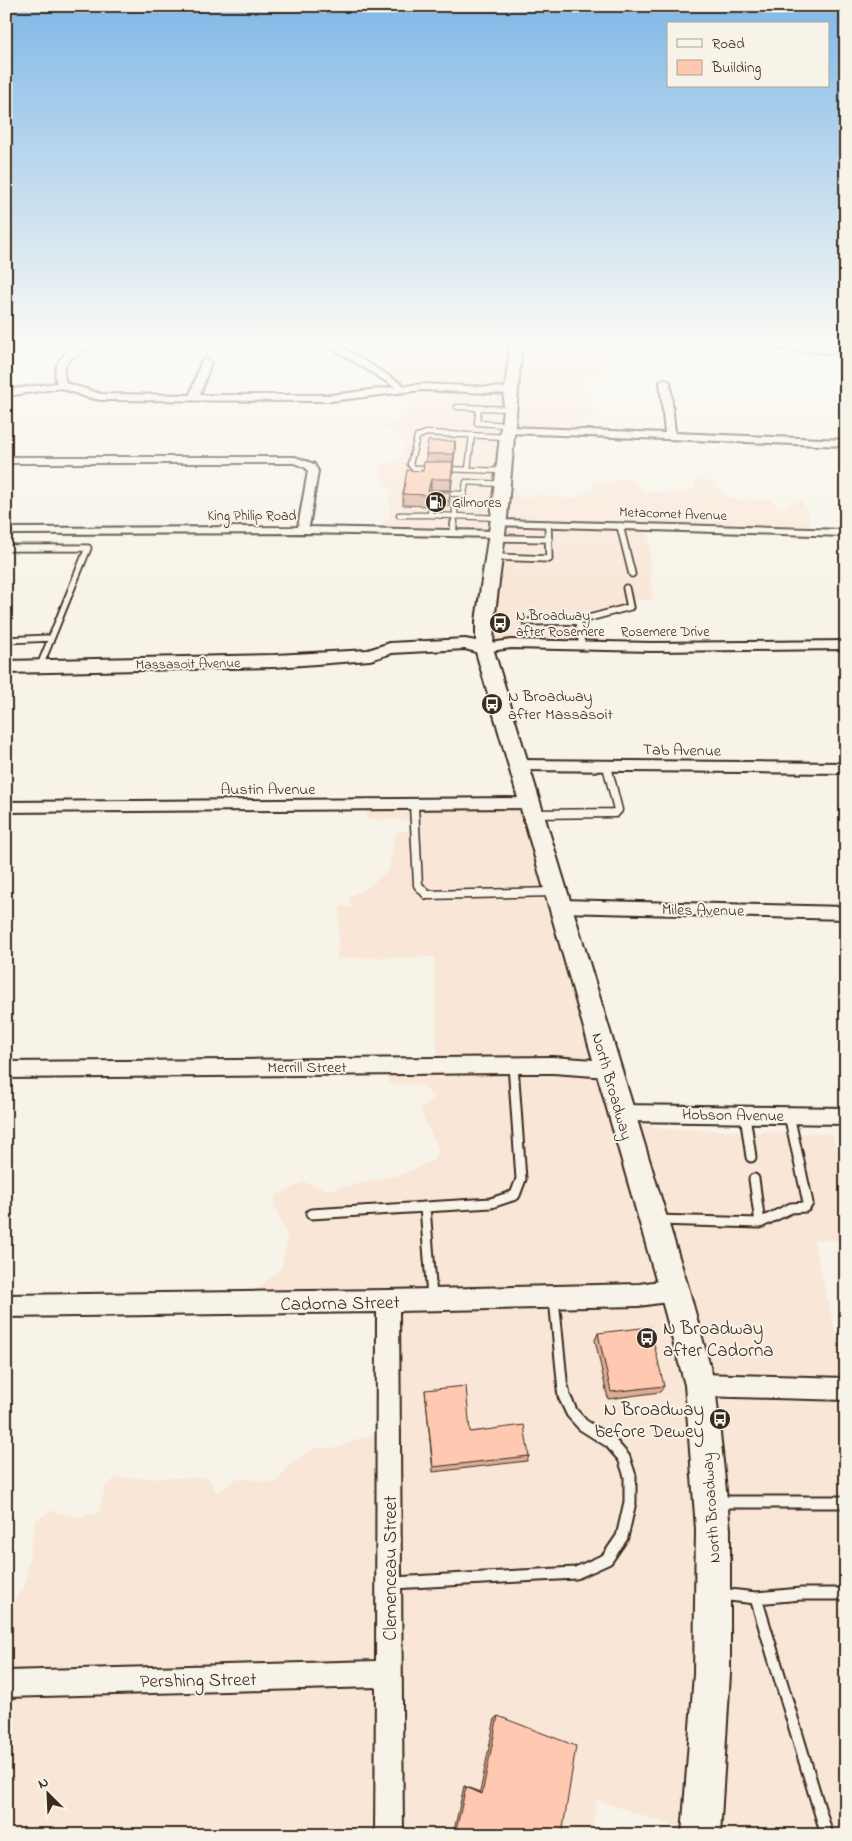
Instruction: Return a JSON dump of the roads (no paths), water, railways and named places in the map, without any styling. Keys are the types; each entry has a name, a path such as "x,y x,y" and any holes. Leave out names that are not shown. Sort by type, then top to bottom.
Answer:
{"main road":[{"name":"North Broadway","path":"508,430 497,534 484,621 484,648 674,1290 700,1385 712,1502 714,1593 712,1674 701,1835"},
{"name":"Massasoit Avenue","path":"6,667 275,661 370,655 389,662 460,659 473,656 484,648"}],"street":[{"path":"616,430 670,436 846,443"},
{"path":"669,430 670,436"},
{"path":"6,460 294,460 310,466 313,471 303,530"},
{"name":"Metacomet Avenue","path":"497,534 548,524 846,533"},
{"name":"King Philip Road","path":"6,531 303,530 497,534"},
{"name":"Rosemere Drive","path":"484,648 511,644 846,645"},
{"name":"Tab Avenue","path":"519,765 846,768"},
{"name":"Austin Avenue","path":"6,808 414,805 532,809"},
{"name":"Miles Avenue","path":"558,899 846,913"},
{"name":"Merrill Street","path":"6,1070 513,1065 553,1065 608,1069"},
{"name":"Hobson Avenue","path":"621,1113 846,1116"},
{"name":"Cadorna Street","path":"6,1306 432,1300 639,1295 674,1290"},
{"name":"Clemenceau Street","path":"388,1301 390,1835"},
{"path":"700,1385 846,1389"},
{"name":"Pershing Street","path":"6,1684 390,1674"}],"lane":[{"path":"485,430 472,436 426,433 417,437 410,464 413,468 468,469 503,477"},
{"path":"468,469 472,436"},
{"path":"464,494 466,482 503,477"},
{"path":"430,516 433,493 444,495 470,494 470,497"},
{"path":"443,516 444,507"},
{"path":"453,534 455,508"},
{"path":"468,516 469,508"},
{"path":"399,515 468,516 497,534 549,558 548,524"},
{"path":"620,526 632,574"},
{"path":"497,534 549,540"},
{"path":"6,548 88,548 40,666"},
{"path":"526,622 578,622 630,607 626,588"},
{"path":"578,622 582,645"},
{"path":"6,640 50,638"},
{"path":"532,809 615,813 618,810 608,766"},
{"path":"414,805 418,885 428,895 558,899"},
{"path":"311,1214 491,1203 515,1195 521,1179 513,1065"},
{"path":"745,1114 751,1157"},
{"path":"653,1220 760,1223 791,1208 805,1207 808,1204 788,1115"},
{"path":"754,1179 760,1223"},
{"path":"425,1207 432,1300"},
{"path":"390,1583 576,1574 607,1559 622,1537 630,1502 630,1476 624,1458 610,1442 583,1425 572,1413 564,1396 554,1297"},
{"path":"712,1502 846,1502"},
{"path":"714,1593 756,1598 801,1594 846,1594"},
{"path":"756,1598 827,1835"}],"place":[{"name":"Gilmores","path":"436,502"},
{"name":"N Broadway after Rosemere","path":"500,623"},
{"name":"N Broadway after Massasoit","path":"492,704"},
{"name":"N Broadway after Cadorna","path":"647,1338"},
{"name":"N Broadway before Dewey","path":"720,1419"}]}
